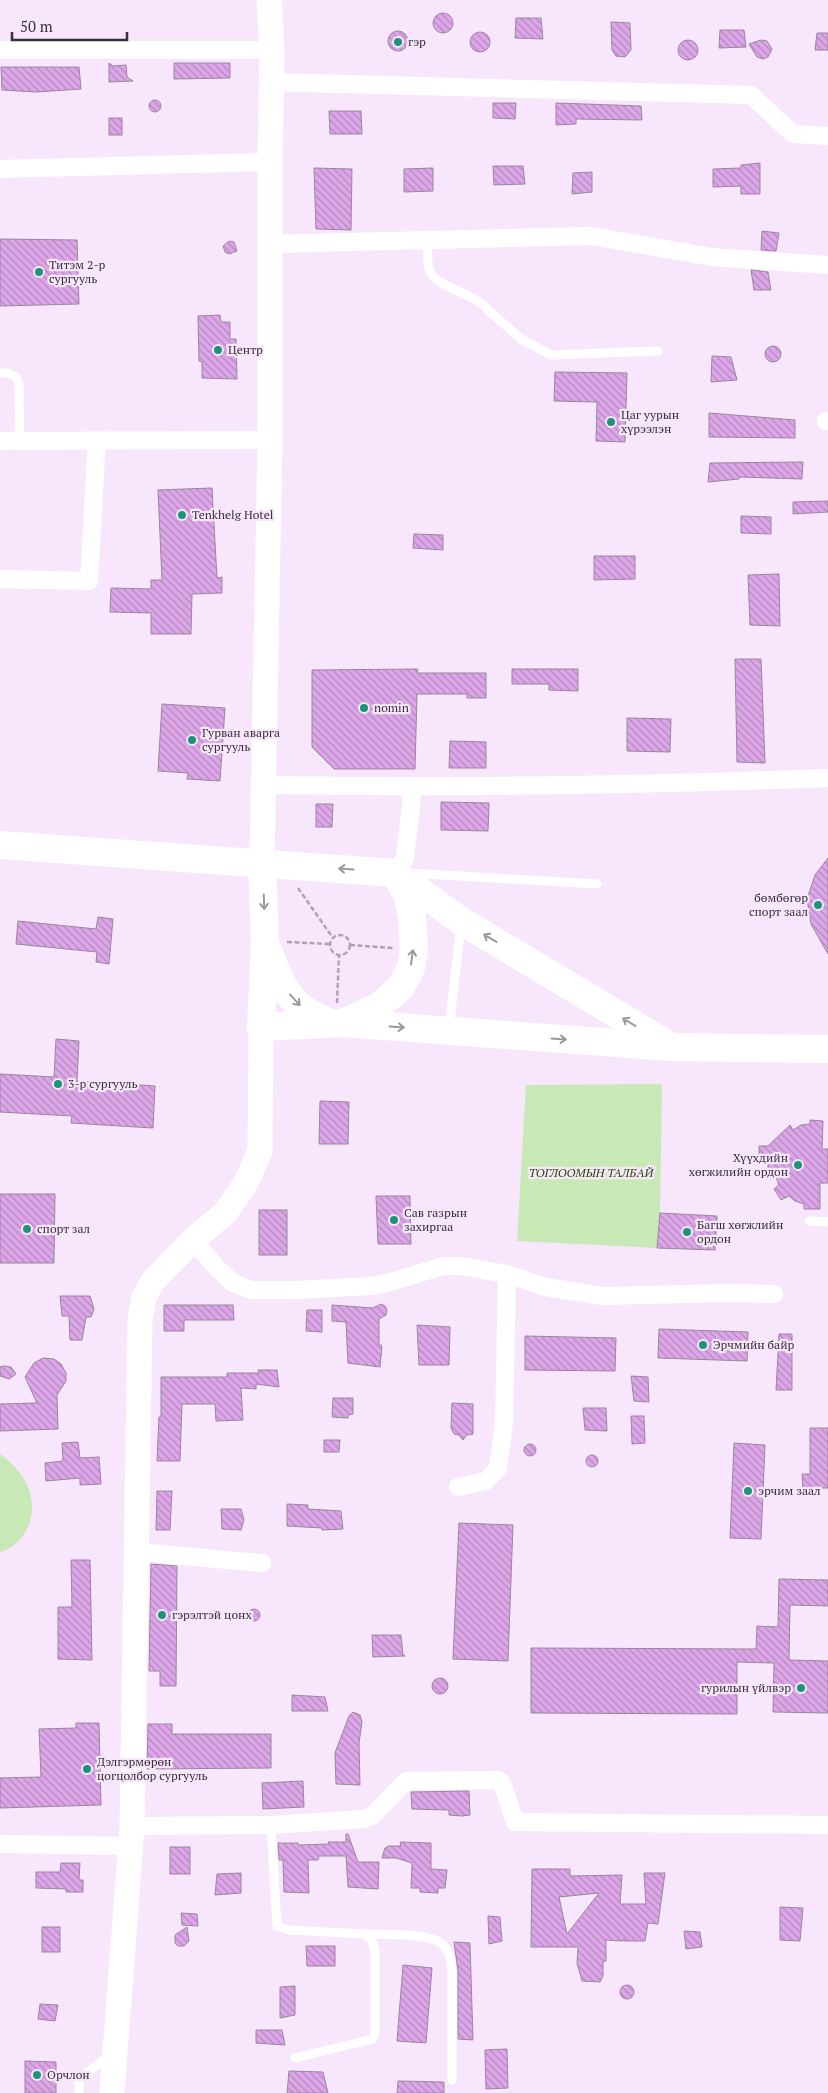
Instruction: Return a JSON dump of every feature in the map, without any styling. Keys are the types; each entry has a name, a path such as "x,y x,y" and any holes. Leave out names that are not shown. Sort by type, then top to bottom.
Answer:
{"highway":[{"path":"0,845 395,872 461,921 671,1047"},
{"path":"262,863 279,979 304,1010 337,1018 449,1031 671,1047 828,1049"},
{"path":"273,941 261,1027 293,1027 378,1007 400,987 411,968 414,950 412,916 408,897 395,872"}],"main road":[{"path":"262,863 270,440 272,50 269,0"},
{"path":"112,2093 132,1836 140,1320 144,1297 153,1281 193,1240 225,1213 236,1200 260,1152 261,1027"}],"street":[{"path":"0,50 272,50"},
{"path":"271,82 751,95 793,134 828,136"},
{"path":"0,169 270,162"},
{"path":"270,244 592,236 712,257 828,265"},
{"path":"0,579 89,581 97,440"},
{"path":"0,441 270,440"},
{"path":"264,785 413,788 668,784 828,778"},
{"path":"395,872 405,858 413,788"},
{"path":"193,1240 216,1268 233,1283 252,1290 297,1290 371,1286 444,1266 461,1266 507,1274 546,1287 602,1296 726,1293 774,1294"},
{"path":"458,1487 486,1481 498,1468 504,1422 507,1274"},
{"path":"137,1552 262,1563"},
{"path":"0,1844 364,1819 372,1816 406,1781 464,1779 498,1780 502,1783 516,1822 828,1826"}],"lane":[{"path":"427,240 429,269 435,278 445,286 478,300 535,348 551,355 658,351"},
{"path":"0,373 8,373 16,377 19,384 20,441"},
{"path":"395,872 597,884"},
{"path":"449,1031 461,921"},
{"path":"809,1221 828,1222"},
{"path":"271,1825 277,1926 289,1930 432,1938 444,1945 450,1955 452,1972 452,2080"},
{"path":"295,2058 373,2039 376,2032 375,1950 372,1939 364,1934"},
{"path":"79,2093 79,2079 115,2051"}],"path":[{"path":"295,884 333,938"},
{"path":"330,944 333,938 339,935 345,937 350,945"},
{"path":"273,941 330,944"},
{"path":"330,944 334,953 340,955 348,951 350,945"},
{"path":"350,945 414,950"},
{"path":"337,1018 340,955"}],"green space":[{"name":"ТОГЛООМЫН ТАЛБАЙ","path":"662,1084 660,1213 657,1248 517,1241 526,1085"},
{"path":"0,1454 10,1462 25,1481 32,1503 32,1514 22,1537 12,1546 0,1552"}],"building":[{"name":"гэр","path":"443,13 450,16 453,23 450,30 443,33 436,30 433,23 436,16"},
{"path":"516,18 541,18 543,39 515,38"},
{"path":"611,22 630,23 631,50 625,57 616,56 612,50"},
{"path":"720,30 744,30 746,47 719,48"},
{"name":"гэр","path":"398,31 405,34 408,41 405,48 398,51 391,48 388,41 391,34"},
{"path":"480,32 487,35 490,42 487,49 480,52 473,49 470,42 473,35"},
{"path":"817,33 828,33 828,50 815,50"},
{"path":"688,40 695,43 698,50 695,57 688,60 681,57 678,50 681,43"},
{"path":"761,40 767,41 772,49 768,57 763,59 757,57 749,44"},
{"path":"109,63 113,66 126,65 127,77 133,81 109,82"},
{"path":"174,63 230,63 230,78 174,79"},
{"path":"1,67 79,67 81,89 36,92 2,90"},
{"path":"153,100 157,100 161,106 157,112 153,112 149,108 149,104"},
{"path":"493,103 516,103 515,119 493,118"},
{"path":"556,103 641,106 642,120 576,119 576,124 556,125"},
{"path":"329,111 361,111 362,134 330,134"},
{"path":"109,118 122,118 122,135 109,135"},
{"path":"760,163 760,194 741,194 741,186 713,187 713,169 741,168 741,165"},
{"path":"493,166 523,166 525,184 494,185"},
{"path":"314,168 352,169 351,230 316,229"},
{"path":"433,168 433,191 404,192 404,169"},
{"path":"592,172 592,192 572,194 573,173"},
{"path":"762,231 779,233 776,251 761,250"},
{"name":"Титэм 2-р сургууль","path":"0,239 77,240 79,304 0,306"},
{"path":"229,241 234,242 237,251 229,254 225,252 223,246"},
{"path":"751,270 768,272 771,290 754,290"},
{"name":"Центр","path":"220,315 221,322 230,322 230,339 236,339 237,379 202,378 202,362 199,361 198,316"},
{"path":"770,346 776,346 781,351 779,360 770,362 765,357 765,351"},
{"path":"712,356 731,357 737,380 711,382"},
{"name":"Цаг уурын хүрээлэн","path":"555,372 627,373 625,442 596,441 597,402 554,401"},
{"path":"709,413 795,420 795,438 709,437"},
{"path":"803,462 802,479 739,477 739,479 708,482 710,463"},
{"path":"212,488 217,578 222,577 222,593 192,594 191,634 151,634 151,613 110,612 111,588 151,589 151,580 162,580 158,490"},
{"path":"828,501 828,512 793,514 793,502"},
{"path":"741,516 771,517 771,534 741,533"},
{"path":"414,534 443,535 443,550 413,548"},
{"path":"594,556 635,556 635,579 594,580"},
{"path":"779,574 780,626 750,625 748,575"},
{"path":"735,659 761,659 765,763 737,762"},
{"name":"nomin","path":"418,669 417,673 486,673 486,698 467,698 467,694 417,694 415,769 334,769 312,747 312,670"},
{"path":"512,669 578,669 578,691 549,690 549,684 512,684"},
{"name":"Гурван аварга сургууль","path":"162,704 225,708 220,781 187,779 188,773 158,771"},
{"path":"627,718 671,719 670,752 627,751"},
{"path":"450,741 486,742 486,768 449,768"},
{"path":"441,802 489,803 488,831 441,830"},
{"path":"316,804 333,804 332,827 316,827"},
{"name":"бөмбөгөр спорт заал","path":"828,858 828,954 811,924 807,899 815,875"},
{"path":"98,917 113,919 109,964 96,962 97,952 16,944 18,921 96,929"},
{"name":"3-р сургууль","path":"56,1039 79,1041 77,1081 155,1086 153,1128 71,1123 72,1116 0,1112 0,1074 54,1077"},
{"path":"320,1101 349,1102 348,1144 319,1144"},
{"name":"Хүүхдийн хөгжилийн ордон","path":"810,1120 823,1121 822,1149 828,1149 828,1183 820,1183 820,1209 804,1209 804,1204 795,1201 789,1196 781,1200 774,1189 779,1185 773,1169 768,1170 768,1161 759,1161 759,1146 768,1146 790,1125 793,1130 801,1125 810,1124"},
{"name":"спорт зал","path":"0,1194 55,1194 54,1263 0,1263"},
{"name":"Сав газрын захиргаа","path":"376,1196 410,1196 411,1244 378,1244"},
{"path":"259,1210 287,1210 287,1255 259,1255"},
{"name":"Багш хөгжлийн ордон","path":"660,1213 717,1216 715,1250 657,1248"},
{"path":"60,1296 90,1296 94,1309 91,1317 86,1317 82,1340 70,1340 69,1316 62,1316"},
{"path":"381,1304 387,1310 386,1315 379,1319 379,1344 382,1346 380,1367 348,1363 346,1322 332,1321 332,1305 373,1308"},
{"path":"164,1305 233,1305 234,1320 184,1320 184,1331 164,1331"},
{"path":"307,1310 322,1310 322,1332 306,1331"},
{"path":"417,1325 450,1327 449,1365 419,1365"},
{"name":"Эрчмийн байр","path":"659,1329 748,1332 747,1361 658,1358"},
{"path":"779,1334 792,1334 792,1390 776,1390"},
{"path":"525,1336 616,1338 615,1371 525,1370"},
{"path":"43,1358 54,1359 61,1364 66,1373 66,1381 57,1395 58,1429 0,1431 0,1404 37,1403 25,1377 34,1363"},
{"path":"0,1367 11,1367 16,1374 9,1379 0,1376"},
{"path":"258,1370 277,1370 279,1387 256,1384 256,1389 241,1388 243,1420 216,1421 215,1404 182,1404 180,1461 157,1461 159,1417 161,1417 161,1377 227,1377 227,1373 259,1373"},
{"path":"631,1376 648,1377 649,1402 634,1401"},
{"path":"333,1398 353,1398 353,1414 348,1415 348,1418 332,1417"},
{"path":"452,1403 473,1404 473,1434 467,1435 463,1440 459,1435 454,1434 451,1428"},
{"path":"583,1408 606,1408 607,1431 585,1430"},
{"path":"631,1416 644,1416 645,1443 632,1444"},
{"path":"810,1428 828,1428 828,1488 803,1488 802,1474 810,1474"},
{"path":"324,1440 340,1440 339,1452 324,1452"},
{"path":"78,1442 80,1458 99,1457 101,1484 80,1485 80,1478 46,1481 45,1463 63,1461 62,1443"},
{"name":"эрчим заал","path":"734,1443 765,1445 761,1539 730,1538"},
{"path":"532,1444 535,1445 535,1455 528,1456 525,1455 524,1448 525,1445"},
{"path":"594,1455 597,1456 597,1466 590,1467 587,1466 586,1459 587,1456"},
{"path":"157,1491 172,1491 170,1530 156,1530"},
{"path":"287,1504 308,1505 308,1509 341,1511 343,1529 322,1530 322,1528 287,1526"},
{"path":"221,1509 241,1509 244,1520 241,1530 222,1529"},
{"path":"459,1523 513,1525 508,1661 453,1659"},
{"path":"71,1560 90,1560 92,1660 58,1659 58,1607 72,1607"},
{"name":"гэрэлтэй цонх","path":"151,1564 177,1566 176,1686 160,1686 160,1671 149,1671"},
{"path":"779,1579 828,1580 828,1606 790,1605 789,1660 828,1661 828,1713 773,1712 774,1663 737,1662 737,1714 531,1713 531,1648 756,1649 757,1626 778,1627"},
{"path":"252,1609 256,1609 260,1615 256,1621 252,1621 248,1617 248,1613"},
{"path":"372,1635 401,1635 403,1655 405,1656 373,1657"},
{"path":"440,1678 448,1686 440,1694 432,1686"},
{"path":"292,1695 325,1697 328,1711 292,1711"},
{"path":"353,1712 360,1715 362,1722 359,1743 360,1785 336,1784 335,1753 349,1716"},
{"name":"Дэлгэрмөрөн цогцолбор сургууль","path":"76,1723 99,1723 101,1805 0,1808 0,1778 41,1777 39,1729 76,1728"},
{"path":"148,1724 172,1724 172,1734 271,1734 271,1768 147,1769"},
{"path":"303,1781 304,1807 263,1809 262,1783"},
{"path":"469,1791 470,1815 449,1815 449,1810 412,1809 411,1792"},
{"path":"346,1834 348,1834 358,1862 379,1862 378,1889 348,1887 346,1856 319,1856 318,1860 308,1860 309,1893 284,1892 283,1860 279,1860 278,1843 298,1843 298,1845 346,1842"},
{"path":"400,1842 431,1843 431,1869 447,1870 445,1888 438,1888 438,1893 420,1892 420,1888 411,1888 412,1863 396,1858 382,1858 385,1848 401,1846"},
{"path":"170,1847 190,1847 190,1874 170,1874"},
{"path":"61,1863 80,1863 79,1880 83,1880 83,1892 66,1892 66,1889 36,1888 36,1872 60,1872"},
{"path":"532,1869 570,1869 570,1876 622,1875 620,1904 646,1904 644,1873 665,1873 658,1924 648,1923 645,1941 606,1940 606,1961 603,1962 603,1976 600,1982 582,1981 577,1963 578,1947 531,1947","holes":["599,1893 567,1934 559,1897"]},
{"path":"241,1873 241,1893 215,1895 217,1874"},
{"path":"780,1907 803,1908 800,1941 780,1940"},
{"path":"181,1913 197,1914 198,1926 182,1925"},
{"path":"488,1916 500,1917 502,1941 489,1944"},
{"path":"42,1927 60,1927 60,1952 42,1952"},
{"path":"187,1927 189,1941 184,1946 178,1946 175,1943 175,1935"},
{"path":"684,1931 700,1932 702,1947 686,1949"},
{"path":"454,1942 470,1943 473,2040 458,2039 458,1971"},
{"path":"306,1946 335,1946 335,1966 307,1966"},
{"path":"403,1965 432,1968 426,2043 397,2041"},
{"path":"627,1985 632,1987 634,1992 632,1997 627,1999 622,1997 620,1992 622,1987"},
{"path":"295,1986 295,2015 280,2018 280,1987"},
{"path":"40,2004 58,2005 55,2021 38,2019"},
{"path":"256,2030 282,2030 285,2045 256,2043"},
{"path":"507,2049 508,2088 486,2089 485,2050"},
{"path":"25,2061 56,2062 56,2093 25,2093"},
{"path":"289,2071 323,2072 328,2093 287,2093"},
{"path":"398,2081 444,2082 444,2093 397,2093"}],"place":[{"name":"гэр","path":"398,42"},
{"name":"Титэм 2-р сургууль","path":"39,272"},
{"name":"Центр","path":"218,350"},
{"name":"Цаг уурын хүрээлэн","path":"611,422"},
{"name":"Tenkhelg Hotel","path":"182,515"},
{"name":"nomin","path":"364,708"},
{"name":"Гурван аварга сургууль","path":"192,740"},
{"name":"бөмбөгөр спорт заал","path":"818,905"},
{"name":"3-р сургууль","path":"58,1084"},
{"name":"Хүүхдийн хөгжилийн ордон","path":"798,1165"},
{"name":"Сав газрын захиргаа","path":"394,1220"},
{"name":"спорт зал","path":"27,1229"},
{"name":"Багш хөгжлийн ордон","path":"687,1232"},
{"name":"Эрчмийн байр","path":"703,1345"},
{"name":"эрчим заал","path":"748,1491"},
{"name":"гэрэлтэй цонх","path":"162,1615"},
{"name":"гурилын үйлвэр","path":"801,1688"},
{"name":"Дэлгэрмөрөн цогцолбор сургууль","path":"87,1769"},
{"name":"Орчлон","path":"37,2075"}]}
